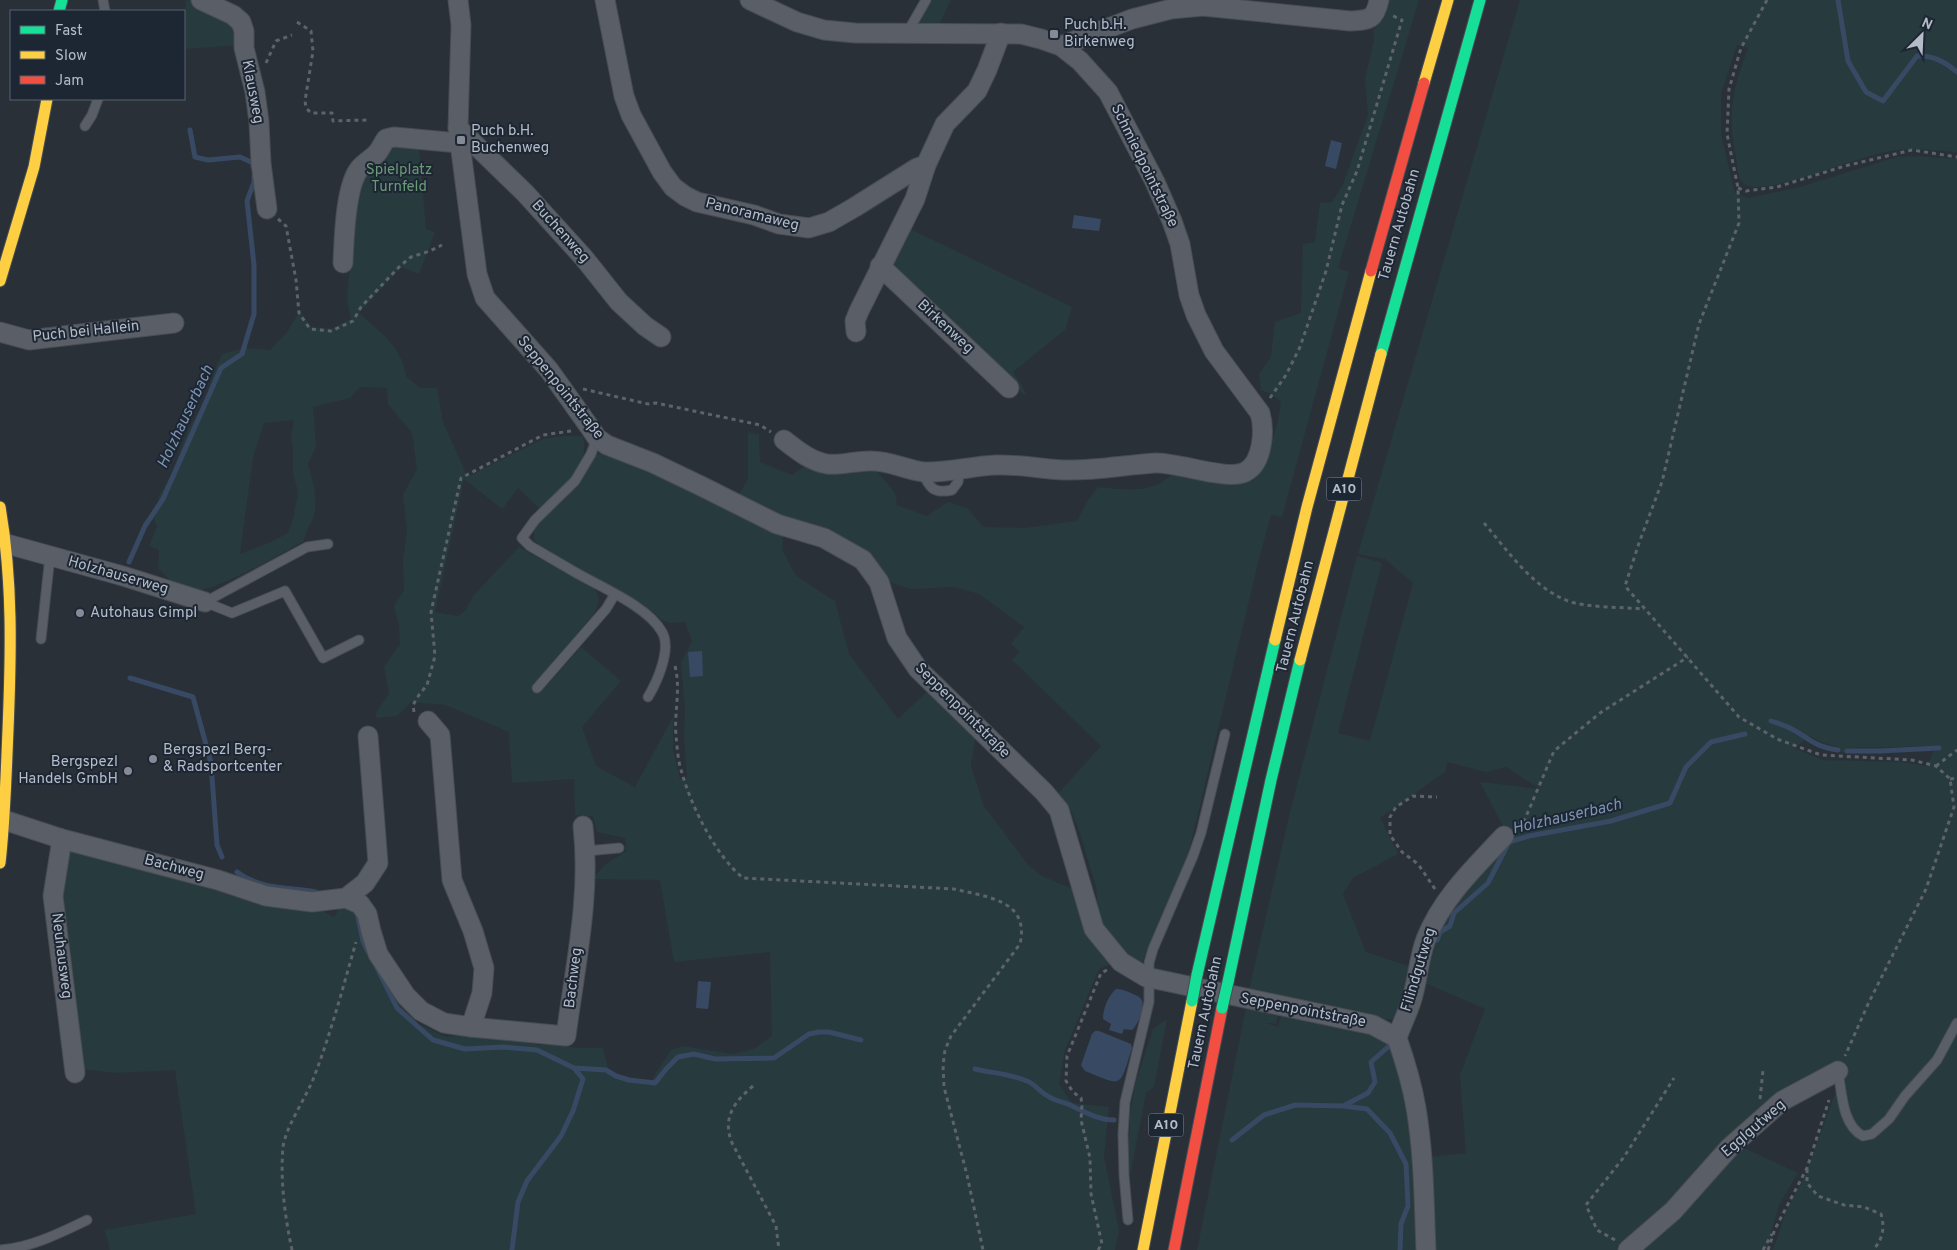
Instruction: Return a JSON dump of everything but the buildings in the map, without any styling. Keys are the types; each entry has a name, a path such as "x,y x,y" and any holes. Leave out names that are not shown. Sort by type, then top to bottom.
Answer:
{"main road":[{"name":"Tauern Autobahn","path":"1143,1250 1196,975 1258,705 1308,506 1448,0"},
{"name":"Tauern Autobahn","path":"1174,1250 1222,1008 1286,716 1400,277 1480,0"},
{"path":"0,280 34,167 47,100"},
{"path":"0,507 7,544 6,598 11,650 4,820 0,862"}],"street":[{"name":"Klausweg","path":"201,0 233,14 241,22 244,31 244,48 255,92 259,122 266,209"},
{"name":"Seppenpointstraße","path":"458,0 461,25 459,135 476,274 485,298 549,370 594,434 607,445 685,478 777,524 824,538 863,560 879,582 896,638 918,669 1044,792 1059,810 1094,929 1121,962 1149,977 1373,1025 1397,1038"},
{"name":"Panoramaweg","path":"605,0 624,96 631,115 662,172 685,196 697,202 754,215 779,224 809,228 829,222 916,168 926,165"},
{"name":"Schmiedpointstraße","path":"750,0 797,22 824,30 855,33 1000,33 1028,36 1061,46 1080,61 1108,92 1155,182 1180,244 1189,295 1196,315 1214,351 1260,413 1263,424 1263,439 1255,462 1245,472 1228,474 1157,463 1097,470 1064,470 998,465 922,472 896,464 872,461 838,465 826,464 806,456 784,440"},
{"path":"1061,46 1132,20 1171,9 1203,6 1350,21 1367,21 1378,8 1379,0"},
{"path":"856,332 855,321 858,311 915,199 926,165 945,124 976,91 987,70 1000,33"},
{"path":"343,263 344,231 348,202 355,176 360,168 378,151 386,139 394,137 459,135"},
{"name":"Buchenweg","path":"459,135 525,192 584,258 619,302 645,326 661,337"},
{"name":"Birkenweg","path":"880,266 1009,388"},
{"name":"Puch bei Hallein","path":"0,332 29,340 174,323"},
{"name":"Holzhauserweg","path":"7,544 123,576 204,602"},
{"path":"428,721 440,735 452,880 473,931 484,968 482,994 471,1027"},
{"path":"346,898 366,883 378,863 368,736"},
{"name":"Bachweg","path":"4,820 62,839 218,880 266,896 312,902 346,898 360,904 367,914 370,931 378,954 406,996 421,1011 444,1023 566,1036 586,882 586,851 583,826"},
{"name":"Filindgutweg","path":"1397,1038 1411,1001 1426,938 1445,904 1457,888 1504,836"},
{"name":"Neuhausweg","path":"62,839 53,896 76,1073"},
{"path":"1397,1038 1405,1062 1417,1116 1421,1148 1426,1250"},
{"name":"Egglgutweg","path":"1629,1249 1673,1211 1730,1146 1782,1101 1838,1071"}],"lane":[{"path":"907,33 926,0"},
{"path":"85,126 98,100"},
{"path":"594,434 591,454 575,481 535,520 522,538 530,546 648,615 662,632 666,645 657,682 648,697"},
{"path":"204,602 307,547 328,544"},
{"path":"41,639 50,556"},
{"name":"Holzhauserweg","path":"204,602 232,613 285,591 323,658 359,640"},
{"path":"537,688 606,609 615,594"},
{"path":"1128,1220 1123,1134 1126,1102 1149,1002 1149,963 1153,948 1201,833 1225,734"},
{"path":"586,851 619,848"},
{"path":"1838,1071 1849,1124 1854,1131 1863,1136 1872,1134 1889,1119 1905,1096 1936,1060 1957,1023"},
{"path":"0,1250 59,1234 87,1220"}],"path":[{"path":"1763,1250 1807,1168 1838,1071 1869,1002 1926,889 1954,807 1950,779 1936,766 1912,760 1821,756 1777,739 1739,717 1688,656 1625,586 1662,482 1699,324 1739,224 1738,188 1727,134 1729,89 1741,48 1767,0"},
{"path":"1260,413 1286,375 1300,346 1326,271 1342,204 1357,171 1402,20"},
{"path":"297,22 311,30 313,41 305,101 306,108 311,113 332,113 333,121 368,120"},
{"path":"276,41 292,35"},
{"path":"1738,188 1746,190 1776,187 1846,166 1912,150 1957,157"},
{"path":"266,209 286,226 296,280 299,313 310,329 331,331 352,321 361,307 400,266 411,257 442,245"},
{"path":"564,390 571,386 648,404 656,403 760,425 784,440"},
{"path":"428,721 414,712 413,705 428,685 434,656 431,612 461,478 543,435 570,431 594,434"},
{"path":"1484,523 1537,583 1551,592 1569,601 1645,609"},
{"path":"666,645 676,669 678,698 676,733 681,773 705,830 735,872 743,878 954,889 986,897 1007,905 1022,923 1023,932 1020,944 951,1036 945,1050 943,1065 944,1087 967,1175 983,1250"},
{"path":"1504,836 1525,818 1554,751 1600,713 1688,656"},
{"path":"1936,766 1957,750"},
{"path":"1950,779 1957,778"},
{"path":"1437,797 1413,796 1396,807 1390,817 1390,835 1402,852 1418,864 1445,904"},
{"path":"292,1250 286,1223 283,1179 284,1145 297,1110 313,1080 330,1035 356,940 355,934"},
{"path":"1098,1250 1102,1244 1091,1194 1090,1158 1081,1120 1081,1098 1073,1092 1066,1081 1067,1056 1101,973 1121,962"},
{"path":"1629,1249 1598,1230 1586,1205 1624,1157 1674,1078"},
{"path":"753,1086 740,1097 731,1112 727,1131 732,1144 776,1226 779,1250"},
{"path":"1807,1168 1807,1183 1818,1196 1844,1205 1864,1207 1881,1214 1883,1234 1873,1250"},
{"path":"1768,1250 1775,1229"}],"green space":[{"path":"186,0 203,3 229,16 240,45 185,49"},
{"path":"930,0 951,0 938,26 916,26"},
{"path":"1388,0 1419,0 1338,268 1349,272 1282,517 1271,515 1259,559 1188,855 1141,966 1124,955 1099,920 1096,887 1079,830 1071,811 1057,795 1101,746 1012,660 1020,652 1011,644 1024,627 979,594 954,587 910,589 883,580 836,553 793,536 736,499 748,479 748,432 759,434 760,462 792,475 807,464 826,468 878,472 895,493 897,505 927,516 948,502 967,508 984,527 1024,528 1077,521 1098,487 1129,489 1152,487 1172,475 1191,473 1253,481 1263,465 1271,444 1281,402 1271,394 1261,390 1259,374 1271,357 1275,322 1301,313 1303,244 1315,242 1320,203 1332,202 1343,184 1368,115 1365,79 1374,41 1373,30 1384,16"},
{"path":"1520,0 1957,0 1957,152 1919,149 1896,150 1862,158 1777,184 1760,187 1745,185 1740,180 1738,173 1732,131 1732,105 1734,92 1748,48 1737,45 1721,94 1721,134 1735,193 1748,198 1800,187 1897,157 1919,156 1957,159 1957,1250 1773,1250 1787,1209 1804,1178 1844,1069 1836,1065 1742,1147 1798,1173 1779,1205 1766,1250 1433,1250 1430,1157 1466,1153 1460,1075 1485,1009 1423,982 1432,942 1442,918 1504,828 1480,782 1540,789 1506,767 1486,772 1447,762 1445,772 1380,818 1398,854 1353,878 1343,894 1366,952 1414,968 1398,1016 1391,1019 1381,1019 1249,990 1290,812 1357,556 1382,563 1338,733 1370,741 1413,583 1385,559 1358,554","holes":["1810,736 1820,742 1839,747 1839,752 1847,753 1847,748 1936,746 1927,766 1902,762 1823,760 1794,748"]},
{"name":"Spielplatz Turnfeld","path":"392,143 419,146 426,229 435,232 419,274 401,267 359,313 382,333 395,349 404,366 406,376 420,388 437,388 443,422 465,471 465,478 543,439 583,436 584,448 579,468 566,486 541,510 518,488 502,509 464,479 435,612 458,616 465,611 473,596 519,547 593,587 599,601 593,615 532,686 540,693 581,647 621,681 582,727 596,766 635,787 673,717 673,749 680,779 687,777 684,736 685,708 681,663 692,641 685,622 670,623 662,620 629,596 564,562 538,545 534,539 534,530 538,522 577,487 596,455 603,452 783,534 782,549 796,576 835,601 849,654 898,719 930,689 976,733 971,766 984,806 1029,866 1042,876 1068,887 1078,889 1113,963 1099,969 1065,1050 1059,1084 1072,1103 1109,1107 1104,1157 1119,1230 1115,1250 110,1250 105,1230 196,1214 175,1070 117,1073 80,1069 57,898 67,847 316,908 334,917 342,905 356,912 418,1024 446,1037 477,1033 540,1045 556,1044 575,1048 603,1048 609,1073 650,1083 671,1050 683,1046 733,1054 754,1049 772,1036 770,952 674,962 660,880 592,879 605,865 626,851 625,838 597,832 593,816 575,815 574,779 512,783 509,732 446,705 411,702 397,716 375,718 377,711 389,694 384,667 400,644 399,626 394,606 404,590 403,560 407,530 403,495 417,469 412,433 388,404 387,388 360,387 350,398 313,407 316,447 308,464 316,503 313,519 304,541 248,571 202,590 192,591 182,588 158,568 159,550 149,546 157,526 154,521 159,496 170,477 188,430 205,401 214,371 222,354 245,348 270,350 287,332 300,311 311,327 331,329 351,319 347,299 356,196 370,169 380,164 386,147","holes":["294,420 291,436 293,472 298,493 288,533 240,554 253,458 264,423"]},
{"path":"906,227 1072,307 1065,330 1013,372 1026,393 1024,395 897,274 891,265"},
{"path":"1246,1008 1278,1015 1276,1024 1266,1023 1278,1027 1281,1014 1365,1031 1389,1040 1414,1117 1421,1250 1197,1250"},
{"path":"1167,1019 1154,1087 1146,1093 1130,1176 1128,1156 1130,1115 1135,1085 1153,1029"}],"water":[{"path":"1331,140 1342,143 1336,169 1325,166"},
{"path":"1074,215 1101,219 1099,231 1072,228"},
{"path":"702,651 703,676 690,677 688,652"},
{"path":"698,981 711,982 708,1009 696,1008"},
{"path":"1116,989 1124,990 1137,996 1143,1003 1137,1024 1132,1030 1124,1029 1122,1034 1109,1030 1111,1024 1103,1019 1106,1003"},
{"path":"1095,1031 1131,1044 1132,1048 1125,1071 1118,1080 1107,1080 1085,1071 1081,1065 1092,1034"}],"waterway":[{"path":"1838,0 1848,61 1866,92 1883,101 1917,56 1939,60 1957,72"},
{"name":"Holzhauserbach","path":"190,130 195,157 208,160 240,157 253,163 253,167"},
{"name":"Holzhauserbach","path":"129,562 145,526 163,499 221,368 242,354 254,314 254,265 247,201 254,182 254,176"},
{"name":"Holzhauserbach","path":"130,678 193,697 211,763 217,845 222,857"},
{"name":"Holzhauserbach","path":"1771,721 1790,728 1817,744 1838,750"},
{"name":"Holzhauserbach","path":"1431,942 1437,940 1440,932 1450,926 1454,913 1488,883 1509,842 1529,836 1611,821 1670,803 1686,767 1711,742 1745,734"},
{"name":"Holzhauserbach","path":"1847,751 1939,748"},
{"name":"Holzhauserbach","path":"237,872 246,878 265,885 316,892"},
{"name":"Holzhauserbach","path":"358,917 363,941 368,952"},
{"name":"Holzhauserbach","path":"377,968 397,1008 433,1040 465,1049 503,1047 537,1050 574,1068 606,1070 616,1076 629,1080 655,1083 678,1057 694,1054 715,1059 774,1058 809,1034 819,1032 829,1032 861,1040"},
{"name":"Holzhauserbach","path":"1345,1105 1368,1093 1375,1082 1371,1062 1388,1047"},
{"name":"Holzhauserbach","path":"512,1250 518,1202 527,1181 561,1136 573,1111 583,1079 574,1068"},
{"name":"Holzhauserbach","path":"975,1069 1008,1075 1027,1081 1052,1099 1071,1105 1088,1114 1114,1120"},
{"name":"Holzhauserbach","path":"1232,1140 1264,1115 1295,1105 1344,1106 1367,1109 1390,1133 1406,1164 1408,1206 1401,1224 1400,1250"}],"traffic: fast":[{"path":"59,10 62,0"},
{"path":"1381,354 1480,0"},
{"path":"1197,975 1275,640"},
{"path":"1228,982 1271,780 1300,660"},
{"path":"1192,1001 1197,975"},
{"path":"1222,1008 1228,982"}],"traffic: slow":[{"path":"1424,83 1448,0"},
{"path":"0,281 34,167 47,100"},
{"path":"1275,640 1307,507 1371,271"},
{"path":"1300,660 1381,354"},
{"path":"0,507 7,563 10,618 6,780 0,863"},
{"path":"1143,1250 1192,1001"}],"traffic: jam":[{"path":"1371,271 1424,83"},
{"path":"1174,1250 1222,1008"}],"place":[{"name":"Puch b.H. Birkenweg","path":"1054,34"},
{"name":"Puch b.H. Buchenweg","path":"461,140"},
{"name":"Autohaus Gimpl","path":"80,613"},
{"name":"Bergspezl Berg- & Radsportcenter","path":"153,759"},
{"name":"Bergspezl Handels GmbH","path":"128,771"}]}
